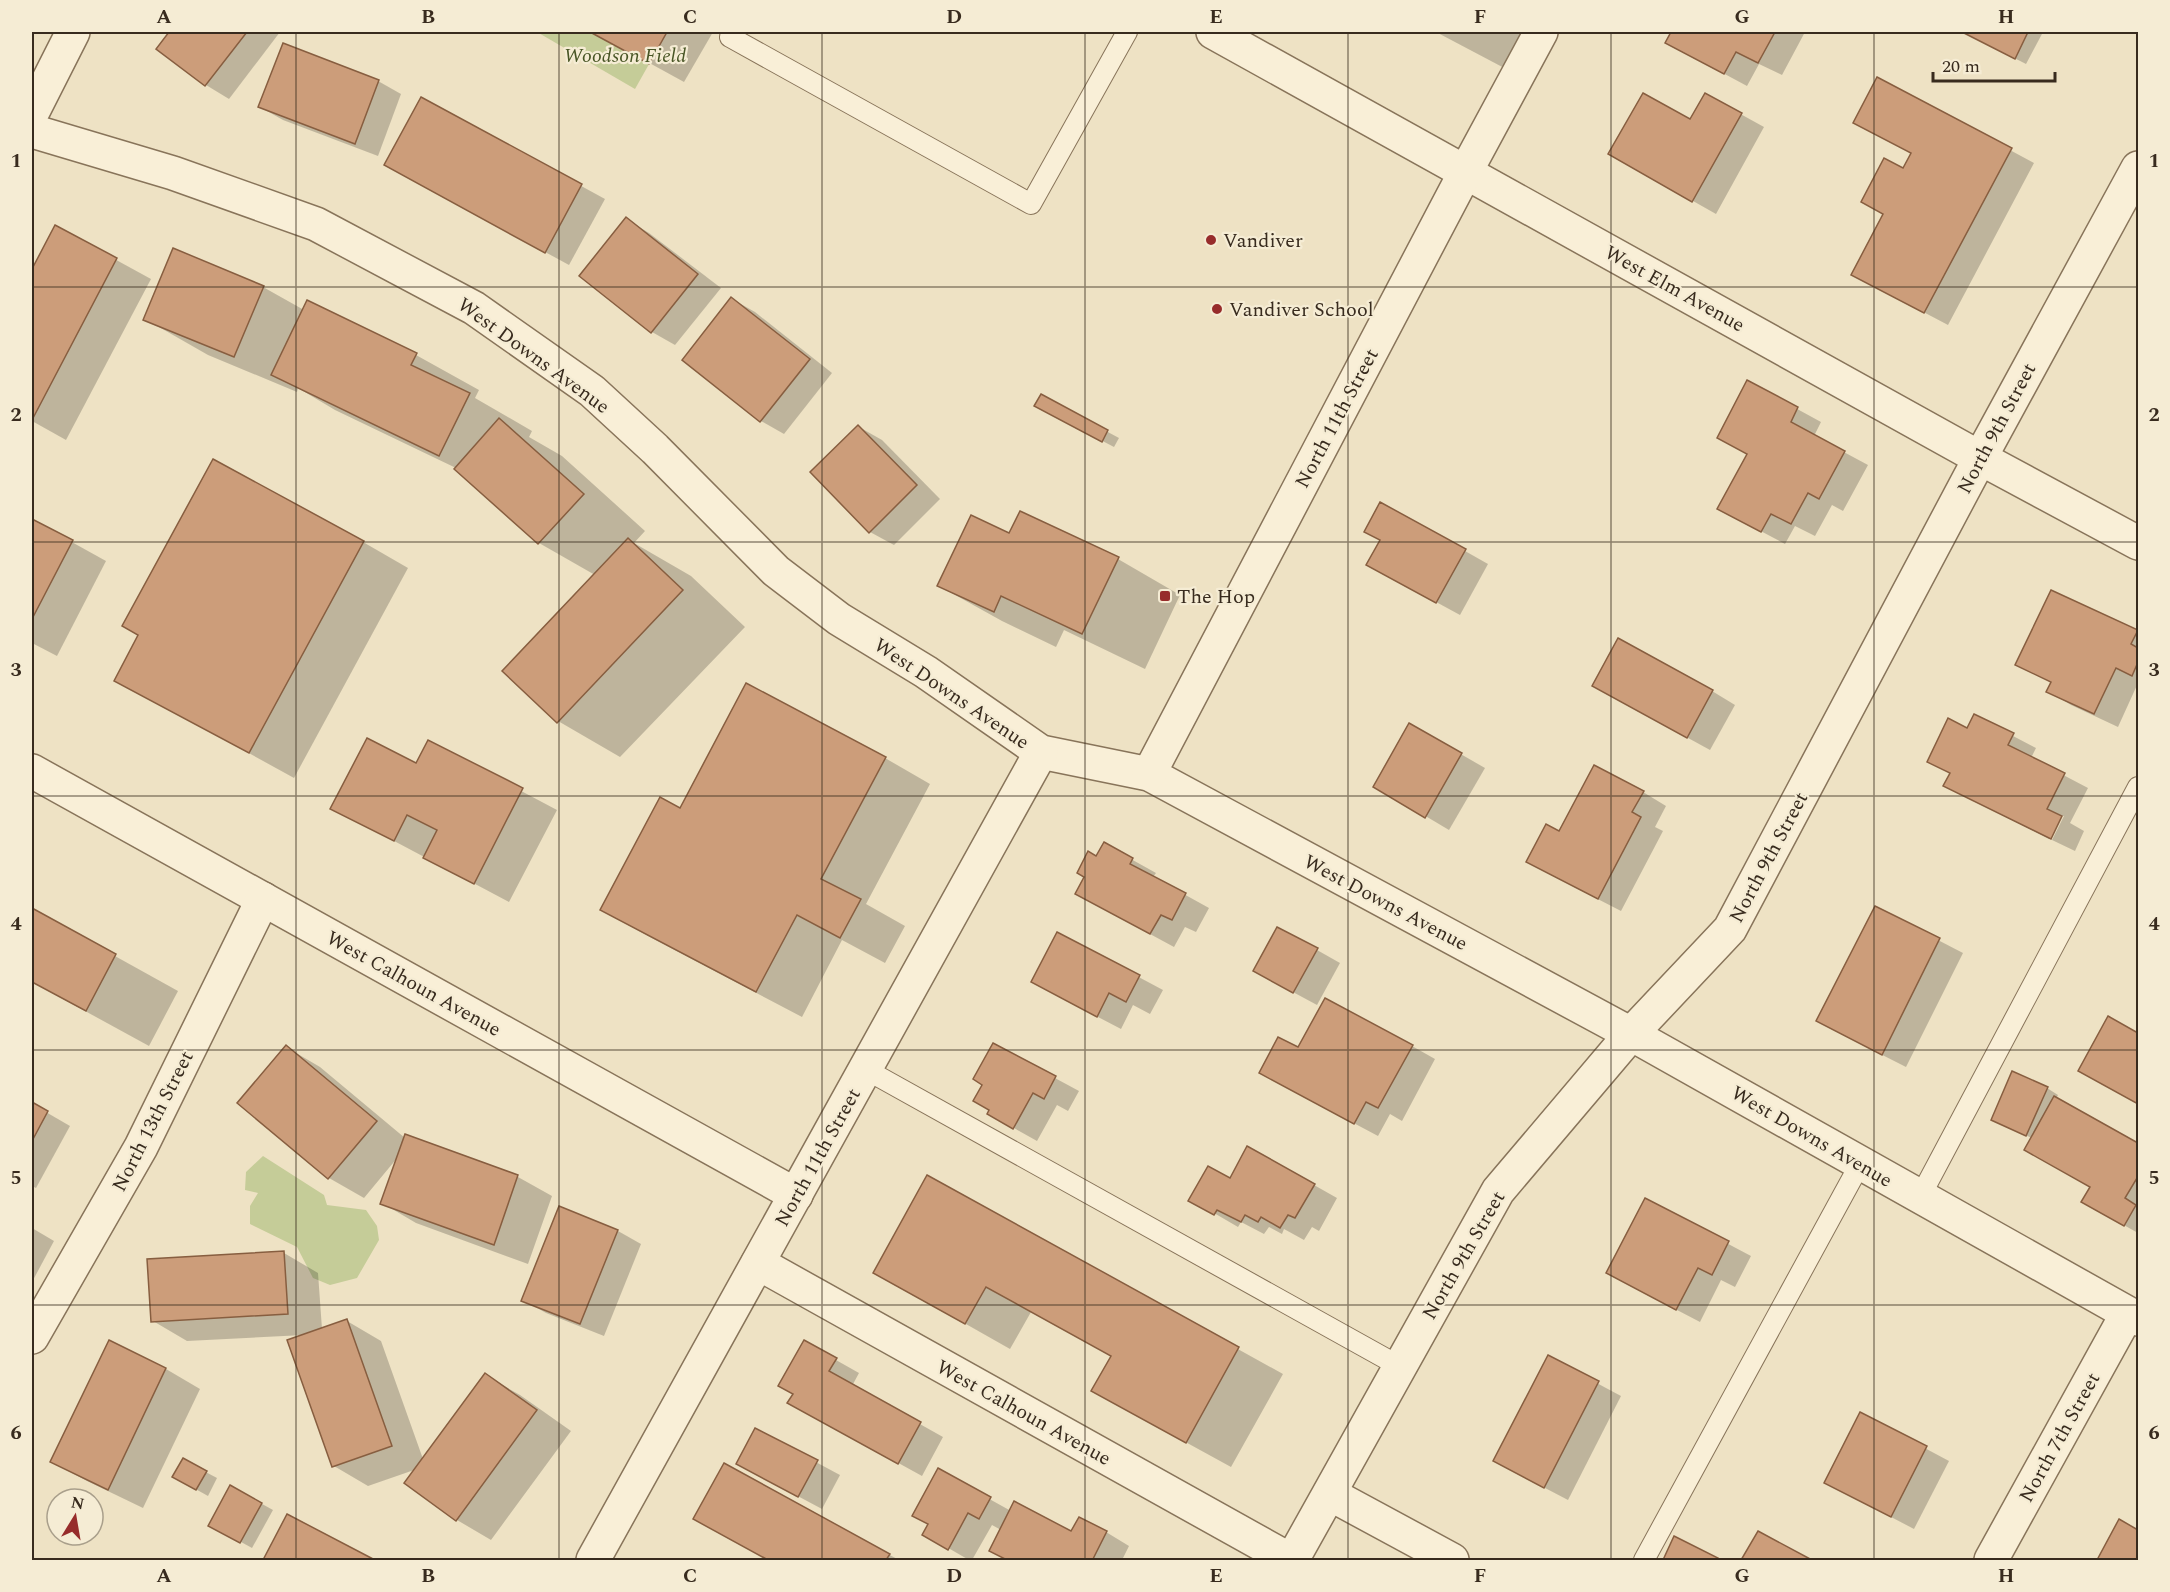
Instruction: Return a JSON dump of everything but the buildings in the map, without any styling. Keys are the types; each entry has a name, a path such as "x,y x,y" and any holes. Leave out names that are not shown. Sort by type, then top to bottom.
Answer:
{"street":[{"path":"32,113 73,32"},
{"name":"West Elm Avenue","path":"1213,32 1980,458 2139,543"},
{"name":"North 11th Street","path":"1149,774 1541,32"},
{"name":"West Downs Avenue","path":"32,131 173,173 316,224 474,308 592,391 655,449 777,571 839,619 926,672 1041,753 1149,774 1631,1034 2133,1317"},
{"name":"North 9th Street","path":"1291,1560 1498,1191 1631,1034 1730,929 1980,458 2139,168"},
{"name":"North 11th Street","path":"593,1560 1041,753"},
{"name":"West Calhoun Avenue","path":"32,771 796,1195"},
{"name":"North 13th Street","path":"32,1337 141,1147 263,899"},
{"name":"West Calhoun Avenue","path":"759,1263 1291,1560"},
{"name":"North 7th Street","path":"1991,1560 2133,1317"},
{"path":"1330,1494 1452,1560"}],"lane":[{"path":"733,32 730,37 1031,204 1127,32"},
{"path":"1920,1197 2139,787"},
{"path":"866,1070 1400,1366"},
{"path":"1644,1560 1860,1164"}],"green space":[{"name":"Woodson Field","path":"537,32 667,32 635,89"},
{"path":"263,1156 324,1195 327,1205 366,1210 377,1226 379,1240 357,1278 330,1285 313,1278 297,1247 250,1224 250,1206 258,1193 245,1190 246,1172"}],"place":[{"name":"Vandiver","path":"1211,240"},
{"name":"Vandiver School","path":"1217,309"},
{"name":"The Hop","path":"1165,596"}]}
